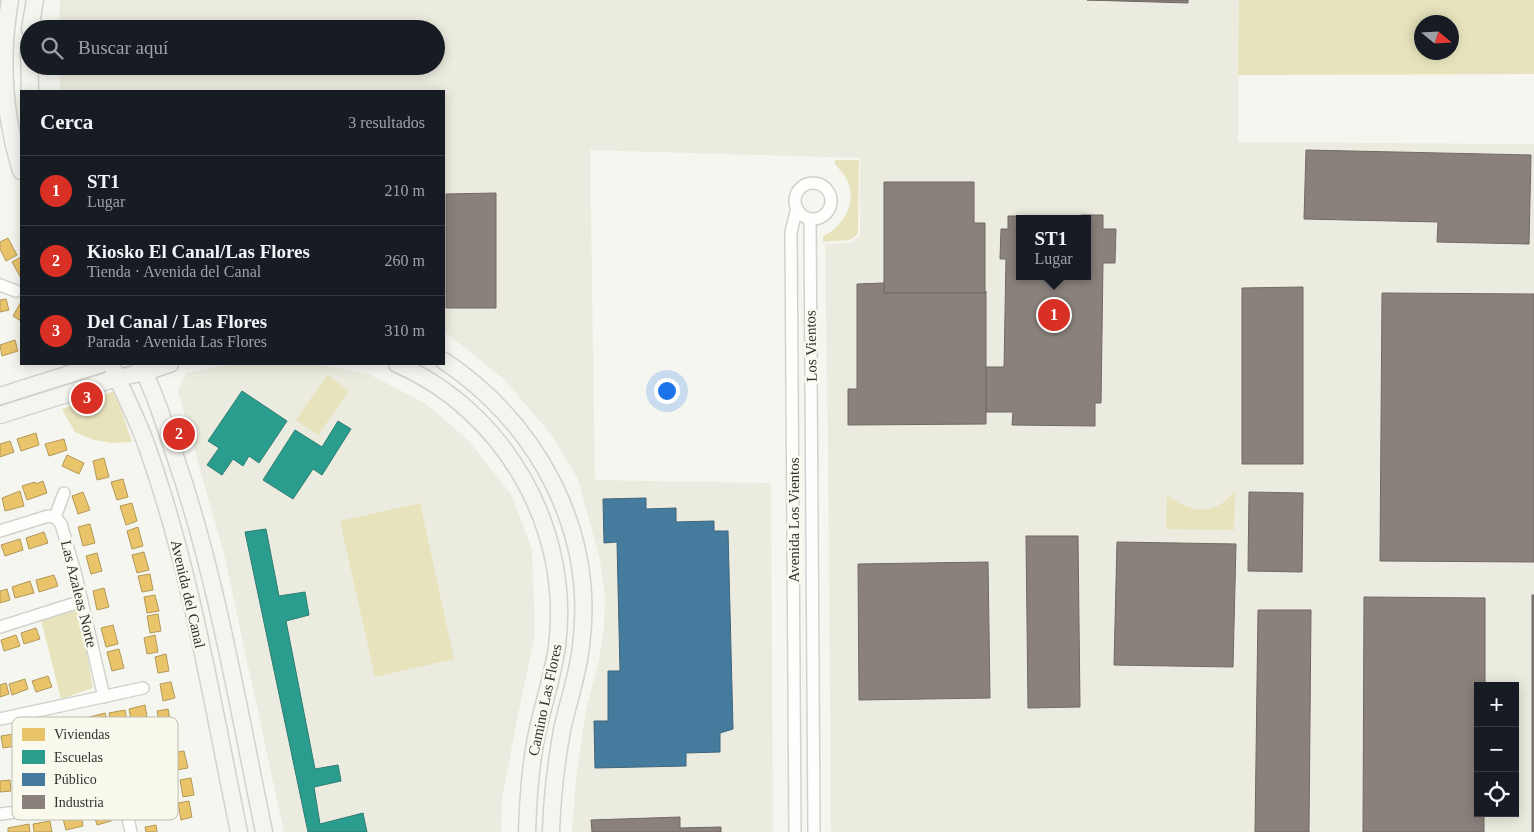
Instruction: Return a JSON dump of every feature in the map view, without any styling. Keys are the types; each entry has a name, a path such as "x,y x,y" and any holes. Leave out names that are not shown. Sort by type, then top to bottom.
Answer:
{"street":[{"path":"10,0 4,56 14,106 13,140 20,167"},
{"path":"32,20 35,0"},
{"path":"30,75 30,90"},
{"name":"Avenida Los Vientos","path":"796,832 791,232 797,208 795,204 796,195 805,185 814,183 826,188 831,200 829,209 823,216 810,219"},
{"path":"797,208 802,215 810,219"},
{"name":"Los Vientos","path":"810,219 812,474"},
{"path":"0,285 16,291"},
{"name":"Camino Las Flores","path":"445,361 468,377 493,400 522,432 535,450 552,480 560,499 577,551 583,596 582,643 575,681 562,729 551,832"},
{"path":"0,396 98,365"},
{"path":"0,416 114,371 163,365"},
{"name":"Camino Las Flores","path":"399,365 452,396 495,438 520,473 530,492 539,511 550,544 558,585 559,631 554,664 533,758 527,832"},
{"name":"Avenida del Canal","path":"143,368 178,465 200,536 221,626 264,832"},
{"name":"Avenida del Canal","path":"114,371 145,441 173,530 188,587 239,832"},
{"name":"Avenida Los Vientos","path":"812,474 814,832"},
{"path":"0,531 48,516 55,517 64,493"},
{"name":"Las Azaleas Norte","path":"55,517 61,524 82,601 104,698"},
{"path":"0,627 82,601"},
{"path":"0,719 104,698 143,688"}],"shaded area":[{"path":"60,0 1239,0 1238,142 1534,144 1534,832 831,832 825,244 850,243 860,235 860,158 590,150 595,480 771,483 773,832 572,832 576,779 586,710 599,660 604,628 605,598 600,560 578,479 553,437 505,380 445,332 445,90 60,90 60,75 445,75 445,20 59,20"},
{"path":"1239,0 1534,0 1534,74 1238,75"},
{"path":"835,160 859,160 858,234 850,240 823,242 823,236 837,227 850,205 850,188 846,178 835,164"},
{"path":"227,365 319,365 369,374 426,404 468,440 511,494 532,549 535,635 502,800 501,832 284,832 224,554 178,391 186,373"},
{"path":"327,375 349,391 318,435 296,420"},
{"path":"115,391 132,442 112,443 94,440 75,432 62,409"},
{"path":"1235,491 1234,530 1166,529 1167,495 1185,506 1205,509 1221,504"},
{"path":"420,503 454,659 375,677 340,521"},
{"path":"79,609 93,688 61,699 41,620"}],"building: Viviendas":[{"path":"8,238 17,255 6,261 0,249 0,242"},
{"path":"20,258 20,276 12,262"},
{"path":"6,299 9,310 0,312 0,300"},
{"path":"20,304 20,320 13,316"},
{"path":"15,340 18,351 2,356 0,345"},
{"path":"36,433 39,445 21,451 17,439"},
{"path":"64,439 67,450 49,456 45,444"},
{"path":"10,441 14,452 0,457 0,444"},
{"path":"67,455 84,463 79,474 62,466"},
{"path":"104,458 109,477 97,480 93,461"},
{"path":"123,479 128,497 117,500 111,482"},
{"path":"43,481 47,493 27,500 22,486"},
{"path":"20,491 24,506 5,511 2,498"},
{"path":"83,492 90,510 78,514 72,496"},
{"path":"132,503 137,521 126,525 120,506"},
{"path":"90,524 95,543 83,546 78,527"},
{"path":"138,527 143,546 132,549 127,531"},
{"path":"44,532 48,543 29,549 26,538"},
{"path":"20,539 23,550 5,556 1,545"},
{"path":"144,552 149,570 137,573 132,555"},
{"path":"97,553 102,571 91,574 86,556"},
{"path":"150,574 153,590 142,592 138,576"},
{"path":"54,575 58,586 39,592 36,580"},
{"path":"30,581 34,593 15,598 12,587"},
{"path":"104,588 109,607 97,610 93,591"},
{"path":"7,589 10,600 0,603 0,591"},
{"path":"155,595 159,611 147,613 144,597"},
{"path":"158,614 161,631 150,633 147,616"},
{"path":"113,625 118,644 106,647 101,628"},
{"path":"36,628 40,639 24,644 21,633"},
{"path":"16,635 20,646 4,651 1,640"},
{"path":"155,635 158,652 147,654 144,638"},
{"path":"119,649 124,668 112,671 107,652"},
{"path":"166,654 169,671 158,673 155,657"},
{"path":"48,676 52,687 36,692 32,681"},
{"path":"25,679 28,689 12,695 9,684"},
{"path":"171,682 175,698 163,701 160,684"},
{"path":"6,683 9,694 0,697 0,685"},
{"path":"145,705 147,717 130,717 129,709"},
{"path":"168,709 170,717 158,717 157,711"},
{"path":"125,710 126,717 110,717 109,713"},
{"path":"105,713 106,717 90,717"},
{"path":"12,734 12,747 3,748 1,736"},
{"path":"184,751 188,768 178,770 178,752"},
{"path":"191,778 194,795 183,797 180,780"},
{"path":"10,780 11,791 0,792 0,781"},
{"path":"189,801 192,817 181,820 178,803"},
{"path":"63,820 82,820 83,826 66,830"},
{"path":"96,820 111,820 111,821 97,825"},
{"path":"50,821 52,832 34,832 33,824"},
{"path":"29,824 30,832 8,832 8,828"},
{"path":"156,825 157,832 146,832 145,827"}],"building: Escuelas":[{"path":"242,391 287,421 259,463 249,456 243,466 233,459 222,475 207,465 219,448 208,441"},
{"path":"338,421 351,429 322,475 313,469 293,499 263,480 295,430 322,447"},
{"path":"266,529 279,596 305,592 309,615 286,621 315,769 338,765 341,781 314,787 320,824 363,813 367,832 308,832 245,532"}],"building: Público":[{"path":"646,498 646,509 676,508 676,522 714,521 714,531 728,531 733,729 720,733 720,752 686,753 686,766 595,768 594,721 608,721 608,671 620,671 617,542 604,543 603,499"}],"building: Industria":[{"path":"1087,0 1188,0 1188,3"},
{"path":"1306,150 1531,155 1529,244 1437,242 1438,222 1304,219"},
{"path":"884,182 974,182 974,223 985,223 985,293 884,293"},
{"path":"496,193 496,308 446,308 446,194"},
{"path":"1091,215 1103,215 1103,229 1116,229 1115,263 1103,263 1101,403 1095,403 1095,426 1012,425 1013,412 986,412 986,367 1004,367 1006,259 1000,259 1001,229 1008,229 1008,216 1016,216 1016,280 1091,280"},
{"path":"884,283 884,293 985,293 986,291 986,424 848,425 848,389 857,389 857,284"},
{"path":"1303,287 1303,464 1242,464 1242,288"},
{"path":"1382,293 1534,294 1534,562 1380,561"},
{"path":"1249,492 1303,493 1302,572 1248,571"},
{"path":"1026,536 1078,536 1080,707 1028,708"},
{"path":"1117,542 1236,544 1233,667 1114,665"},
{"path":"988,562 990,698 859,700 858,564"},
{"path":"1532,595 1534,595 1534,832 1532,832"},
{"path":"1364,597 1485,598 1485,682 1474,682 1474,817 1484,817 1484,832 1363,832"},
{"path":"1258,610 1311,610 1309,832 1255,832"},
{"path":"680,817 680,828 721,827 721,832 592,832 591,820"}],"place":[{"name":"ST1","path":"1054,315"},
{"name":"Del Canal / Las Flores","path":"87,398"},
{"name":"Kiosko El Canal/Las Flores","path":"179,434"}]}
